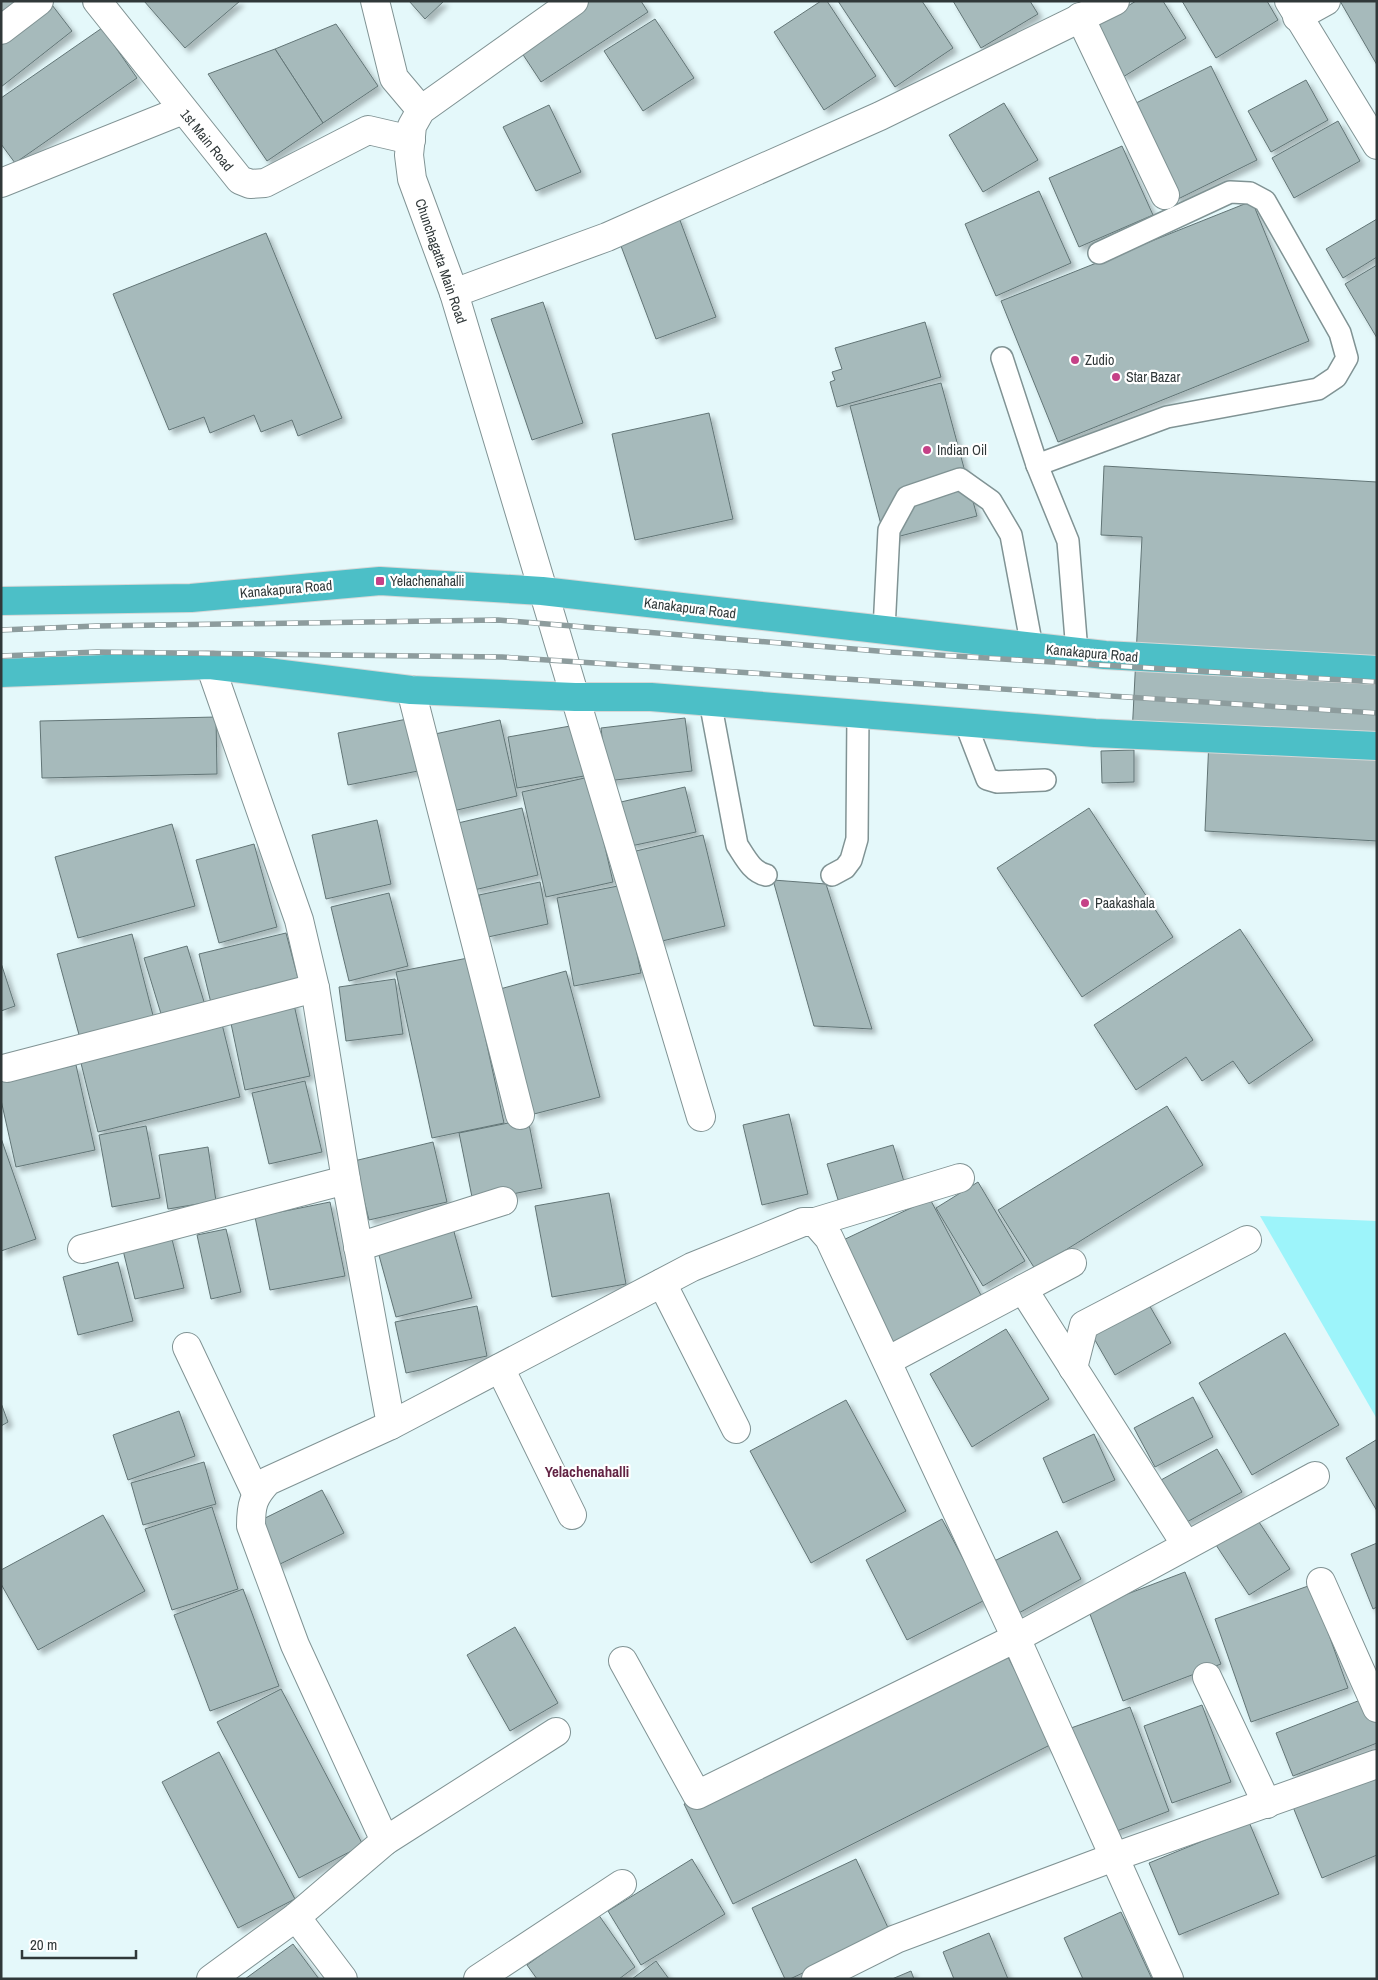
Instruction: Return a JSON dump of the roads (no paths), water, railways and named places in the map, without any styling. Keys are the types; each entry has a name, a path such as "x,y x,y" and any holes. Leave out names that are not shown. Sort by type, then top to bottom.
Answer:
{"highway":[{"name":"Kanakapura Road","path":"1,602 191,598 380,581 542,591 1077,652 1377,670"},
{"path":"1,673 210,666 411,690 575,697 651,697 1095,733 1377,746"}],"street":[{"path":"1,30 39,1"},
{"name":"1st Main Road","path":"97,1 240,180 250,184 265,183 368,130 410,140"},
{"path":"375,1 394,78 421,110 574,1"},
{"path":"454,293 607,237 880,116 1115,1"},
{"path":"1326,1 1293,9 1377,145"},
{"path":"1080,18 1165,195"},
{"path":"1,183 183,110"},
{"name":"Chunchagatta Main Road","path":"421,110 412,126 410,140 409,155 412,179 454,293 701,1117"},
{"path":"210,666 299,920 315,988 346,1180 391,1425"},
{"path":"411,690 520,1116"},
{"path":"7,1068 315,988"},
{"path":"385,1841 289,1627 251,1526 251,1510 256,1493 268,1481 391,1425 692,1267 803,1222 815,1222 960,1178"},
{"path":"82,1249 346,1180"},
{"path":"358,1247 503,1201"},
{"path":"815,1222 829,1238 1016,1638 1169,1979"},
{"path":"1073,1368 1084,1325 1247,1240"},
{"path":"886,1361 1072,1262"},
{"path":"662,1283 736,1430"},
{"path":"1022,1289 1186,1546"},
{"path":"187,1347 256,1493"},
{"path":"500,1368 572,1515"},
{"path":"623,1661 697,1795 1016,1638 1315,1476"},
{"path":"1321,1582 1377,1708"},
{"path":"1207,1677 1267,1804"},
{"path":"211,1979 296,1917 385,1841 556,1732"},
{"path":"816,1979 896,1939 1114,1857 1377,1764"},
{"path":"478,1979 622,1884"},
{"path":"296,1917 342,1979"}],"lane":[{"path":"1037,465 1167,417 1318,389 1336,378 1347,358 1340,333 1264,201 1250,193 1230,192 1099,253"},
{"path":"1002,358 1037,465 1068,541 1077,652"},
{"path":"884,630 890,530 907,497 960,479 991,501 1011,535 1032,647"},
{"path":"710,702 737,845 749,863 760,873 766,875"},
{"path":"832,875 845,868 851,860 857,839 858,713"},
{"path":"966,722 987,779 997,782 1045,780"}],"railway":[{"path":"1,630 96,626 498,620 890,652 1377,682"},
{"path":"1,656 97,652 502,657 1377,713"}],"place":[{"name":"Zudio","path":"1075,360"},
{"name":"Star Bazar","path":"1116,377"},
{"name":"Indian Oil","path":"927,450"},
{"name":"Yelachenahalli","path":"380,581"},
{"name":"Paakashala","path":"1085,903"}],"district":[{"name":"Yelachenahalli","path":"587,1471"}]}
